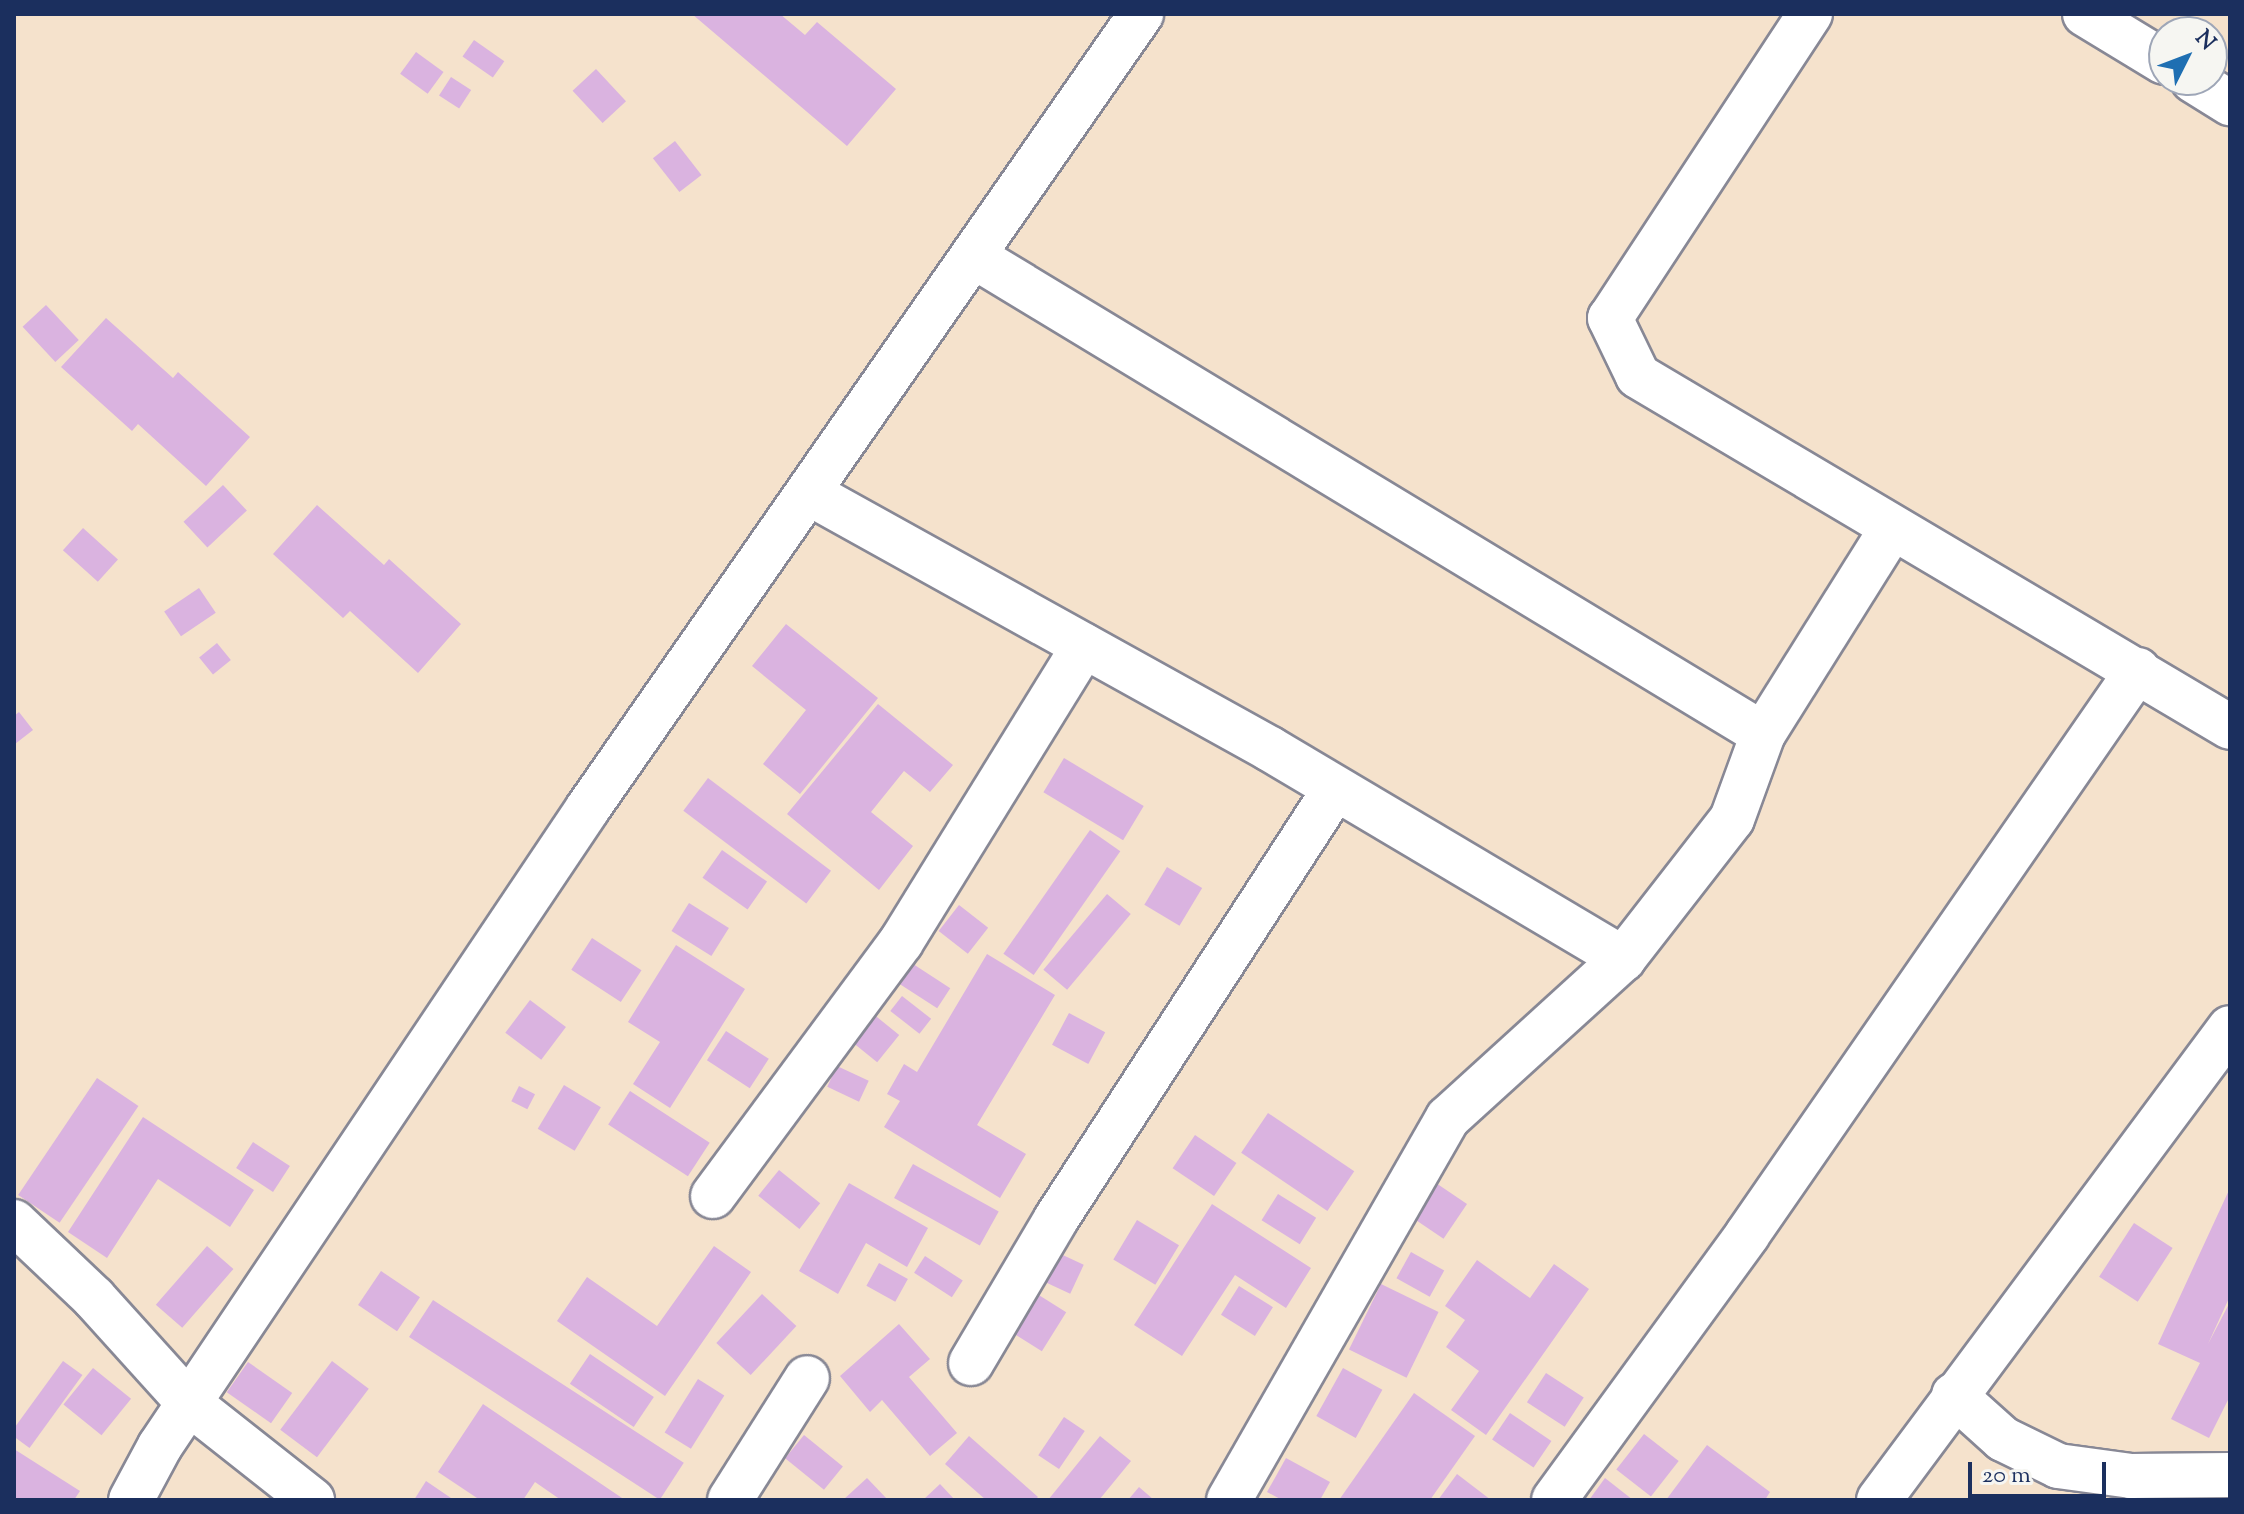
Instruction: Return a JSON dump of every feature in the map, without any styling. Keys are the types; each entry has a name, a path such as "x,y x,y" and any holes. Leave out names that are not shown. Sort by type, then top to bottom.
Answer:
{"street":[{"path":"131,1500 189,1403 588,808 975,257 1141,14"},
{"path":"1810,14 1610,318 1638,376 2230,727"},
{"path":"2085,14 2148,52"},
{"path":"975,257 1763,734"},
{"path":"809,493 1335,789 1623,959"},
{"path":"1229,1500 1448,1118 1623,959 1732,819 1763,734 1892,528"},
{"path":"713,1196 901,942 1084,646"},
{"path":"1554,1500 1756,1223 2138,670"},
{"path":"971,1363 1056,1219 1335,789"},
{"path":"1879,1500 1954,1395 2230,1028"},
{"path":"14,1222 94,1298 189,1403 312,1500"},
{"path":"730,1500 807,1378"},
{"path":"1954,1395 2003,1439 2058,1466 2131,1476 2230,1475"}],"building":[{"path":"692,14 780,14 805,35 817,22 896,89 847,146"},
{"path":"474,40 504,61 493,78 463,56"},
{"path":"416,52 444,72 428,94 400,74"},
{"path":"596,69 626,101 603,123 573,91"},
{"path":"451,77 471,90 459,109 439,95"},
{"path":"675,141 701,175 679,192 653,158"},
{"path":"46,305 79,340 55,362 23,327"},
{"path":"106,318 173,378 178,372 250,437 206,486 138,424 132,431 61,367"},
{"path":"223,485 247,511 207,547 184,522"},
{"path":"317,505 384,565 389,559 461,624 418,673 350,611 343,618 273,554"},
{"path":"83,528 118,559 98,582 63,550"},
{"path":"199,588 216,613 181,636 164,611"},
{"path":"786,624 878,698 800,794 763,764 806,710 752,666"},
{"path":"217,643 231,660 213,675 199,657"},
{"path":"878,704 953,765 930,792 904,771 871,812 913,846 879,890 787,814"},
{"path":"19,712 33,730 15,744 14,716"},
{"path":"1064,758 1144,806 1123,840 1043,792"},
{"path":"708,778 831,871 806,903 683,811"},
{"path":"1090,830 1120,851 1034,975 1003,954"},
{"path":"722,850 767,882 748,909 702,878"},
{"path":"1167,867 1202,888 1179,926 1144,905"},
{"path":"1107,894 1131,914 1067,990 1043,970"},
{"path":"689,903 729,928 711,956 672,931"},
{"path":"959,905 988,928 968,954 939,931"},
{"path":"592,938 641,970 621,1002 571,970"},
{"path":"676,945 745,989 670,1108 633,1084 660,1042 628,1022"},
{"path":"987,954 1055,995 977,1125 1026,1154 1000,1198 884,1127 900,1101 887,1094 904,1064 917,1072"},
{"path":"910,962 950,988 937,1008 897,982"},
{"path":"902,996 931,1019 919,1034 890,1011"},
{"path":"530,1000 566,1027 541,1060 505,1033"},
{"path":"872,1013 899,1035 877,1062 850,1040"},
{"path":"1069,1013 1105,1032 1088,1064 1052,1045"},
{"path":"726,1031 769,1059 750,1088 707,1060"},
{"path":"837,1066 869,1081 859,1102 827,1087"},
{"path":"97,1078 138,1106 60,1223 18,1195"},
{"path":"564,1085 601,1107 575,1151 538,1129"},
{"path":"519,1086 535,1094 527,1109 511,1101"},
{"path":"630,1091 710,1143 688,1176 608,1125"},
{"path":"1268,1113 1354,1171 1327,1211 1241,1153"},
{"path":"143,1117 254,1190 230,1227 158,1179 107,1258 68,1232"},
{"path":"1195,1135 1236,1163 1214,1196 1173,1168"},
{"path":"253,1142 290,1166 273,1192 236,1168"},
{"path":"913,1164 999,1212 980,1246 894,1198"},
{"path":"779,1170 820,1203 799,1229 758,1196"},
{"path":"1433,1181 1467,1204 1444,1239 1410,1216"},
{"path":"849,1183 928,1228 907,1267 866,1243 838,1294 799,1271"},
{"path":"2230,1188 2230,1296 2208,1344 2230,1302 2230,1396 2209,1438 2171,1419 2200,1363 2158,1344"},
{"path":"1278,1194 1316,1218 1300,1244 1262,1220"},
{"path":"1212,1204 1311,1268 1286,1308 1235,1275 1182,1356 1134,1325"},
{"path":"1137,1220 1179,1245 1155,1285 1113,1259"},
{"path":"2134,1223 2173,1248 2138,1302 2099,1277"},
{"path":"207,1246 233,1269 182,1328 156,1305"},
{"path":"714,1246 751,1272 665,1396 557,1321 587,1277 657,1326"},
{"path":"1052,1250 1084,1265 1070,1294 1038,1279"},
{"path":"1411,1252 1444,1270 1430,1297 1396,1278"},
{"path":"925,1256 963,1281 952,1297 914,1273"},
{"path":"1477,1260 1530,1298 1554,1264 1589,1289 1486,1435 1451,1410 1479,1371 1446,1347 1465,1320 1445,1306"},
{"path":"879,1263 908,1279 895,1302 866,1286"},
{"path":"381,1271 420,1297 397,1331 358,1305"},
{"path":"1381,1284 1439,1312 1407,1378 1349,1350"},
{"path":"1239,1286 1273,1307 1255,1336 1221,1315"},
{"path":"1034,1292 1066,1312 1042,1351 1010,1331"},
{"path":"762,1294 796,1326 751,1375 716,1343"},
{"path":"433,1300 684,1463 660,1500 409,1337"},
{"path":"899,1324 930,1359 909,1377 957,1433 930,1456 882,1400 870,1412 840,1376"},
{"path":"590,1354 654,1397 634,1427 570,1384"},
{"path":"63,1361 82,1375 30,1448 14,1437 14,1428"},
{"path":"332,1361 369,1389 317,1457 280,1430"},
{"path":"248,1362 292,1393 271,1423 227,1392"},
{"path":"93,1368 131,1399 102,1435 63,1405"},
{"path":"1343,1368 1382,1390 1356,1438 1316,1416"},
{"path":"1546,1373 1584,1398 1565,1427 1527,1402"},
{"path":"698,1379 724,1395 691,1449 665,1432"},
{"path":"1414,1393 1475,1436 1430,1500 1339,1500"},
{"path":"483,1404 625,1500 561,1500 535,1482 523,1500 480,1500 438,1472"},
{"path":"1510,1413 1551,1441 1534,1467 1492,1440"},
{"path":"1064,1417 1085,1431 1059,1469 1038,1455"},
{"path":"1644,1434 1679,1461 1651,1497 1616,1469"},
{"path":"804,1435 843,1466 824,1490 785,1458"},
{"path":"969,1436 1038,1497 1035,1500 986,1500 945,1464"},
{"path":"1100,1436 1131,1461 1099,1500 1048,1500"},
{"path":"1707,1445 1770,1492 1765,1500 1666,1500"},
{"path":"14,1449 80,1491 74,1500 14,1500"},
{"path":"1286,1458 1330,1482 1320,1500 1282,1500 1267,1492"},
{"path":"1457,1474 1491,1500 1438,1500"},
{"path":"867,1478 888,1500 843,1500"},
{"path":"1605,1478 1633,1500 1589,1500"},
{"path":"426,1481 451,1498 450,1500 414,1500"},
{"path":"940,1484 955,1500 923,1500"},
{"path":"1139,1487 1154,1500 1128,1500"}]}
